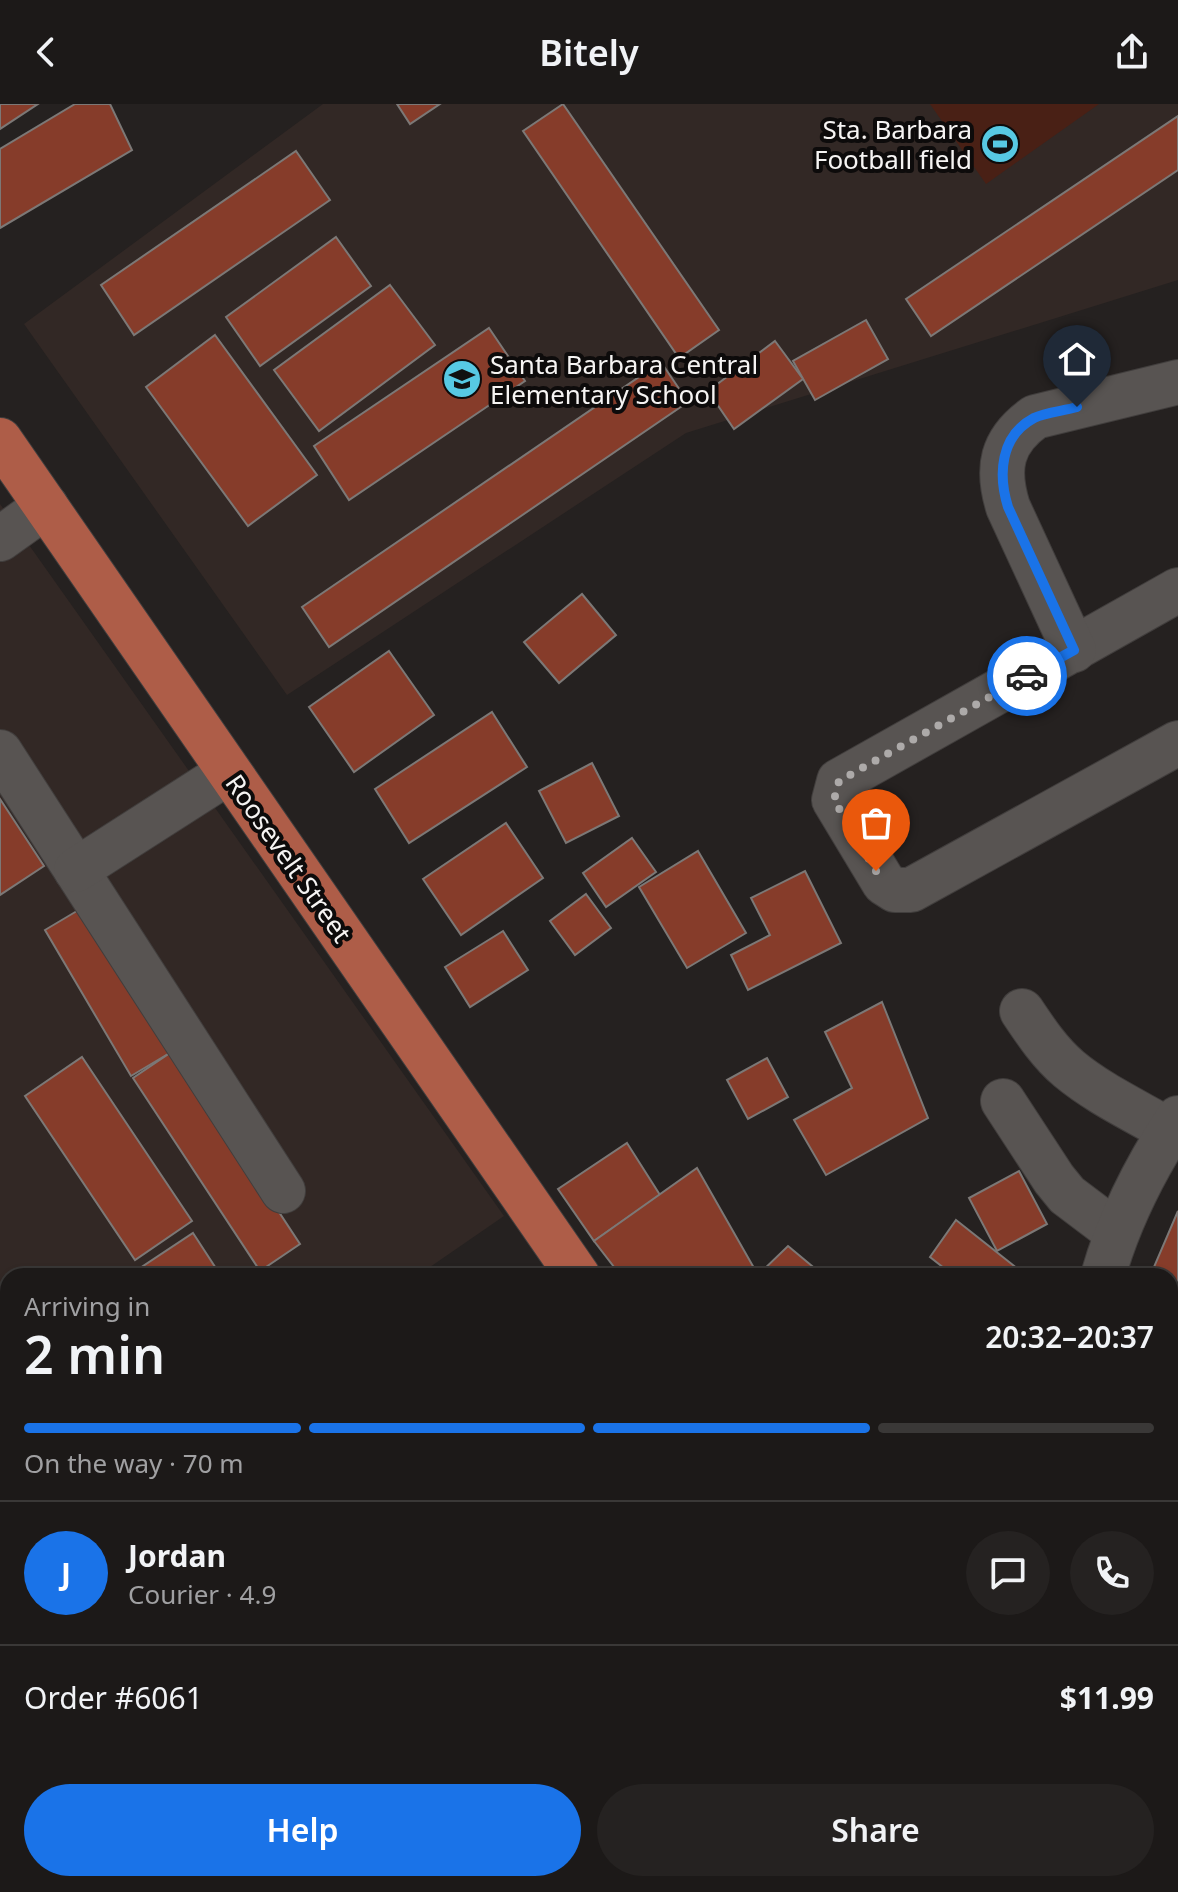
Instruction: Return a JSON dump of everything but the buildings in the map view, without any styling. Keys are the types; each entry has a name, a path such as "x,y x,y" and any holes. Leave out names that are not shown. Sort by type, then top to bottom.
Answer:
{"main road":[{"name":"Roosevelt Street","path":"0,440 572,1268"}],"street":[{"path":"1074,650 1008,507 1002,487 1008,443 1020,428 1035,417 1178,382"},
{"path":"0,539 46,506"},
{"path":"1178,590 839,781 834,800 884,883 895,890 911,890 1178,743"},
{"path":"0,752 283,1191"},
{"path":"76,870 229,772"},
{"path":"1022,1011 1041,1039 1069,1069 1107,1094 1174,1124 1145,1172 1116,1232 1105,1268"},
{"path":"1003,1101 1060,1187 1116,1232"}],"shaded area":[{"name":"Santa Barbara Central Elementary School","path":"323,104 1178,104 1178,280 686,433 287,695 24,324"},
{"name":"Sta. Barbara Football field","path":"930,104 1099,104 986,184"},
{"path":"0,504 504,1216 429,1268 0,1268"}],"way so far":[{"path":"876,871 834,800 839,781 1027,676"}],"place":[{"name":"Sta. Barbara Football field","path":"1000,144"},
{"name":"Santa Barbara Central Elementary School","path":"462,379"}],"route":[{"path":"1027,676 1074,650 1008,507 1002,487 1003,462 1008,443 1020,428 1035,417 1077,407"}]}
